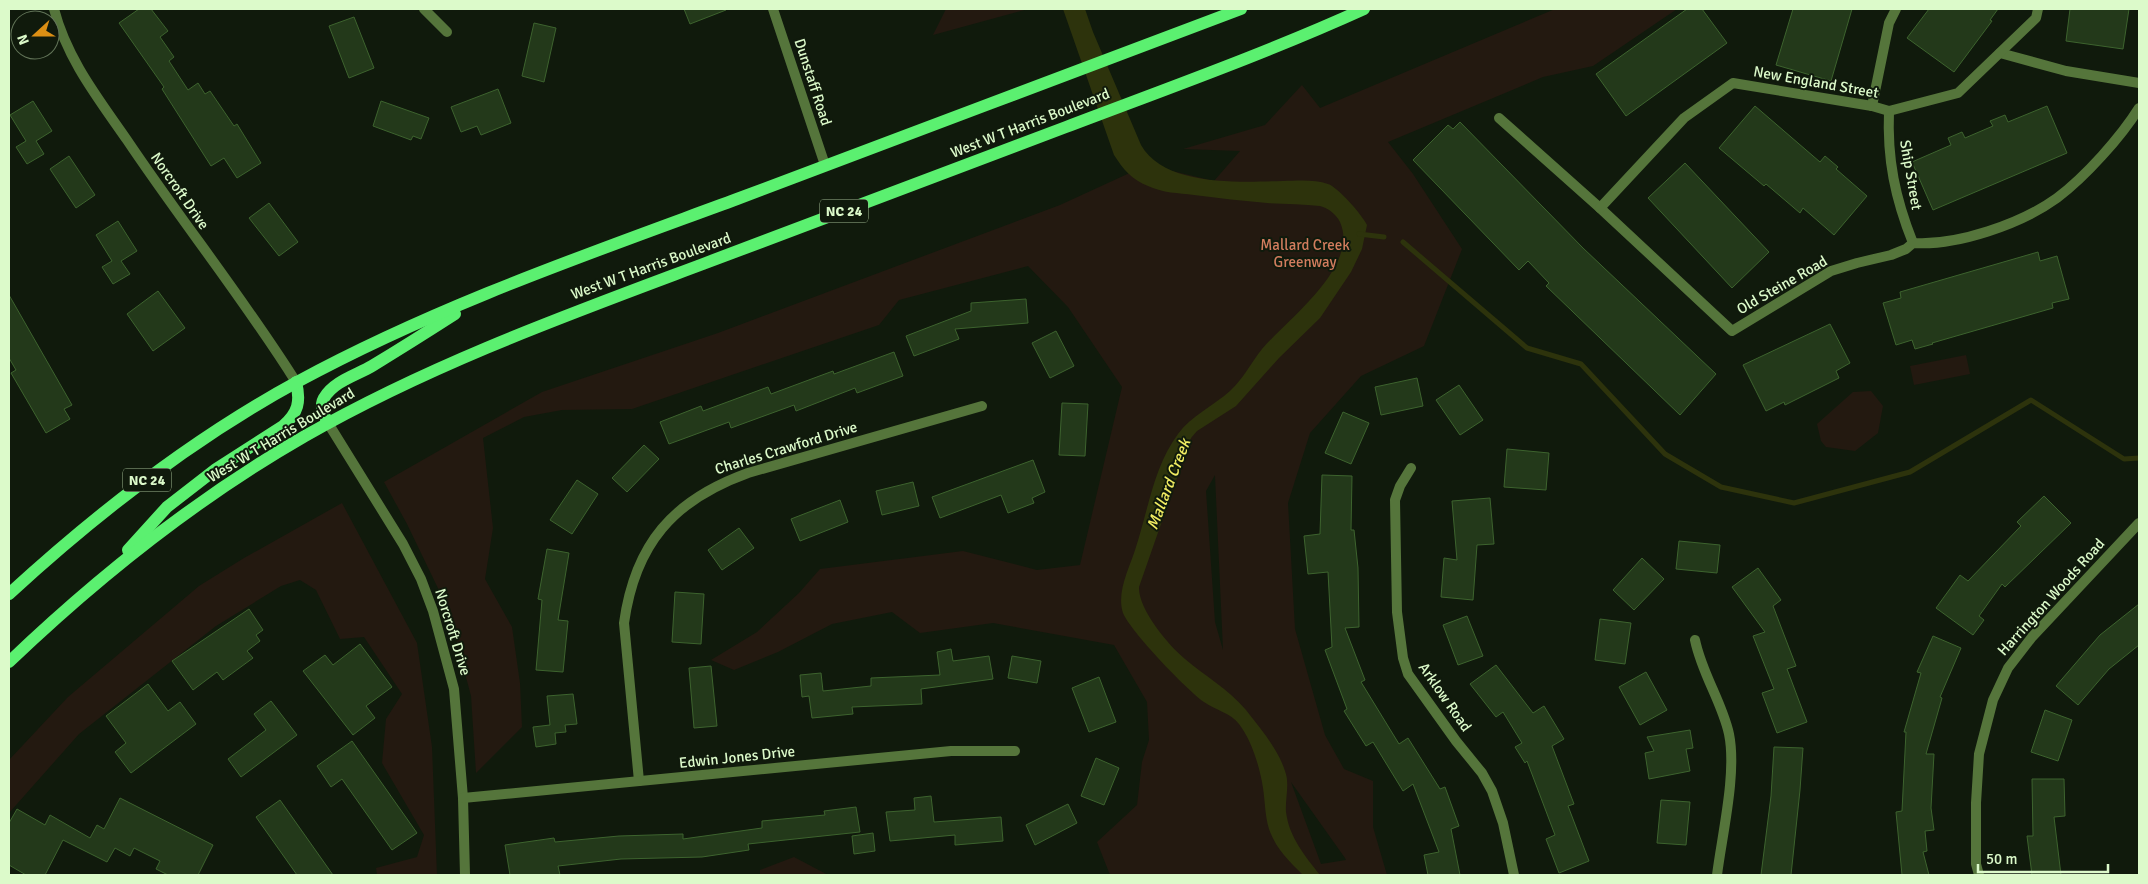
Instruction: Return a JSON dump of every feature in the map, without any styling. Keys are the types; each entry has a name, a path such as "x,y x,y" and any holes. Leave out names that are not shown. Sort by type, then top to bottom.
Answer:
{"main road":[{"name":"West W T Harris Boulevard","path":"9,594 59,549 145,481 194,446 296,382 387,337 482,296 1241,9"},
{"name":"West W T Harris Boulevard","path":"9,662 106,574 203,502 261,463 328,423 385,393 538,325 1191,80 1305,36 1364,9"},
{"path":"328,423 322,410 322,404 324,398 335,386 409,344 482,296"},
{"path":"106,574 167,507 216,469 283,426 292,418 299,404 300,396 296,382"}],"street":[{"name":"Norcroft Drive","path":"54,9 61,34 86,80 153,179 296,382"},
{"path":"424,9 447,32"},
{"name":"Dunstaff Road","path":"773,9 825,165"},
{"path":"1872,106 1889,23 1896,9"},
{"name":"New England Street","path":"1600,208 1684,118 1733,83 1872,106 1889,111 1958,92 2036,18 2038,9"},
{"path":"2000,53 2066,71 2139,83"},
{"name":"Old Steine Road","path":"1499,118 1600,208 1732,331 1831,272 1857,262 1891,255 1906,249 1913,243 1949,242 1976,235 2017,219 2056,198 2125,130 2139,108"},
{"name":"Ship Street","path":"1889,111 1889,148 1893,178 1900,210 1913,243"},
{"name":"Charles Crawford Drive","path":"639,781 626,652 625,615 636,571 647,549 674,515 696,497 721,483 748,473 982,406"},
{"name":"Norcroft Drive","path":"328,423 403,544 421,579 433,611 454,689 463,798 465,875"},
{"name":"Arklow Road","path":"1411,468 1405,475 1395,500 1397,612 1403,658 1408,674 1456,741 1482,772 1492,791 1503,824 1514,875"},
{"name":"Harrington Woods Road","path":"1979,875 1976,864 1976,804 1979,754 1993,700 2008,668 2032,637 2139,523"},
{"path":"1695,640 1703,671 1724,716 1732,751 1730,781 1717,875"},
{"name":"Edwin Jones Drive","path":"463,798 951,751 1015,751"}],"green space":[{"path":"946,9 1028,9 933,35"},
{"name":"Mallard Creek Greenway","path":"1555,9 1677,9 1593,66 1543,77 1388,142 1413,174 1462,249 1424,346 1361,376 1310,433 1288,503 1295,629 1325,735 1344,769 1373,781 1373,827 1387,875 1110,875 1097,842 1137,805 1142,762 1149,740 1147,702 1114,645 993,623 920,633 892,612 832,624 778,652 734,670 711,660 757,632 799,593 820,569 963,551 1037,570 1080,565 1122,387 1068,307 1028,266 899,300 879,325 632,409 562,410 524,417 483,438 493,528 485,579 512,627 520,683 522,727 476,773 471,696 448,609 407,524 384,482 542,392 718,333 1060,205 1147,165 1214,181 1240,151 1183,149 1265,125 1302,85 1320,108","holes":["1215,476 1223,650 1215,622 1206,491","1291,782 1345,858 1346,860 1321,864"]},
{"path":"1966,355 1970,374 1914,385 1910,366"},
{"path":"1871,391 1883,406 1878,433 1855,451 1826,447 1821,441 1817,424 1853,392"},
{"path":"342,503 417,643 432,747 437,875 377,875 376,868 417,857 424,835 382,763 386,719 402,694 364,637 340,639 316,590 300,580 281,586 216,626 79,734 9,813 9,760 68,697 199,586 244,558"},
{"path":"794,857 828,875 760,875 760,870"}],"water":[{"name":"Mallard Creek","path":"1063,9 1085,9 1141,145 1152,159 1167,168 1185,175 1205,179 1246,182 1323,182 1338,190 1361,215 1367,225 1362,249 1351,272 1320,318 1279,358 1236,406 1197,431 1191,438 1139,587 1143,606 1155,626 1170,645 1239,702 1273,747 1282,763 1286,776 1286,812 1290,830 1320,875 1303,875 1275,843 1269,829 1258,763 1252,746 1239,724 1232,717 1208,705 1160,660 1128,622 1123,613 1121,597 1122,588 1136,547 1152,489 1170,447 1189,422 1235,386 1262,349 1303,308 1331,274 1340,256 1343,239 1340,222 1332,212 1320,206 1258,202 1171,192 1142,184 1124,169 1114,155"}],"building":[{"path":"139,9 151,9 168,31 160,37 174,57 169,61 188,90 198,83 205,94 210,91 234,126 237,124 261,163 237,178 224,158 211,166 162,89 164,87 119,23"},
{"path":"684,9 726,9 726,10 690,24"},
{"path":"1687,9 1702,9 1727,43 1626,116 1596,74"},
{"path":"1793,9 1852,9 1831,81 1776,65"},
{"path":"1929,9 1998,9 1990,20 1992,21 1954,72 1907,38"},
{"path":"2070,9 2129,9 2123,49 2066,41"},
{"path":"354,17 374,68 349,78 329,26"},
{"path":"534,23 556,28 544,82 522,76"},
{"path":"498,89 511,123 481,135 477,126 461,132 451,107"},
{"path":"33,101 52,131 36,141 44,154 27,164 16,147 26,141 10,115"},
{"path":"381,101 429,118 421,139 413,136 411,140 373,126"},
{"path":"1755,106 1820,162 1825,156 1838,167 1836,169 1867,196 1834,235 1803,208 1800,213 1766,184 1764,186 1719,148"},
{"path":"2047,106 2067,153 1933,210 1912,162 1951,145 1948,138 1962,132 1965,138 1993,126 1990,121 2005,115 2008,122"},
{"path":"1460,122 1583,248 1716,374 1680,415 1546,286 1549,283 1528,261 1519,270 1413,160 1448,125 1453,129"},
{"path":"69,156 95,195 76,208 50,169"},
{"path":"1685,163 1769,252 1732,288 1648,198"},
{"path":"269,203 298,242 279,256 249,218"},
{"path":"118,221 137,251 121,261 130,274 113,284 102,267 112,261 96,235"},
{"path":"2038,252 2040,261 2057,256 2069,299 2052,303 2053,308 1915,349 1912,340 1896,345 1883,303 1901,298 1900,292"},
{"path":"158,291 185,328 153,351 127,314"},
{"path":"9,295 72,405 64,409 70,419 46,433 11,373 16,370 9,358"},
{"path":"1026,299 1028,323 955,329 959,339 914,356 906,336 971,311 971,303"},
{"path":"1830,324 1850,363 1836,371 1839,378 1785,405 1784,402 1766,411 1743,365"},
{"path":"1056,331 1074,366 1050,378 1032,343"},
{"path":"894,352 903,376 857,393 855,388 796,411 794,405 731,428 729,422 669,444 660,422 701,406 703,411 768,387 771,394 833,371 834,374"},
{"path":"1417,378 1423,406 1381,415 1375,387"},
{"path":"1459,385 1483,420 1460,435 1436,400"},
{"path":"1062,403 1088,404 1085,456 1059,455"},
{"path":"1343,412 1369,423 1351,464 1325,453"},
{"path":"644,445 659,459 627,492 612,478"},
{"path":"1507,449 1549,453 1546,490 1504,487"},
{"path":"1033,460 1045,492 1032,498 1034,503 1008,513 1001,495 940,518 932,497"},
{"path":"1322,475 1352,476 1351,530 1354,530 1358,568 1359,627 1345,628 1365,680 1361,682 1399,744 1408,738 1440,789 1445,787 1459,826 1451,829 1460,875 1428,875 1424,855 1439,852 1413,784 1403,791 1373,742 1366,746 1344,711 1347,709 1325,650 1332,647 1328,572 1308,574 1304,536 1320,534"},
{"path":"577,480 598,494 572,534 550,520"},
{"path":"913,482 919,506 882,515 876,491"},
{"path":"2044,496 2071,523 2005,587 2002,584 1979,616 1984,620 1973,635 1936,608 1960,575 1968,581 2021,526 2017,522"},
{"path":"1490,498 1494,544 1477,545 1473,600 1441,597 1444,558 1457,560 1452,501"},
{"path":"840,500 848,522 800,541 791,519"},
{"path":"739,528 754,548 722,570 708,550"},
{"path":"1679,541 1720,545 1717,573 1676,569"},
{"path":"547,549 569,553 558,620 568,621 563,672 536,670 542,600 538,599"},
{"path":"1642,558 1664,579 1634,610 1613,590"},
{"path":"1758,568 1781,600 1773,606 1796,666 1787,669 1807,722 1777,733 1762,693 1774,689 1753,636 1765,632 1732,587"},
{"path":"675,592 704,594 701,644 672,642"},
{"path":"2139,604 2139,645 2109,669 2078,705 2056,686 2100,635"},
{"path":"249,609 263,630 256,635 260,641 247,651 253,658 223,680 217,672 193,690 172,661"},
{"path":"1467,616 1483,656 1458,665 1443,625"},
{"path":"1600,619 1631,623 1625,664 1595,660"},
{"path":"1933,636 1961,648 1940,697 1942,698 1926,754 1934,754 1931,808 1934,830 1925,831 1927,851 1923,852 1929,875 1902,875 1896,812 1902,811 1906,732 1904,732 1921,673 1917,672"},
{"path":"360,644 392,687 366,706 375,718 353,735 303,671 325,655 333,665"},
{"path":"951,649 953,661 989,656 993,679 921,689 922,704 852,707 853,714 812,718 809,696 802,697 800,675 821,673 823,691 871,686 871,678 940,675 937,652"},
{"path":"1012,656 1041,661 1037,683 1008,678"},
{"path":"1496,665 1533,713 1544,706 1564,739 1552,746 1574,804 1568,806 1589,861 1559,873 1546,839 1555,835 1527,761 1525,763 1515,747 1522,743 1503,712 1496,717 1470,684"},
{"path":"711,666 717,726 694,728 689,668"},
{"path":"1646,672 1667,710 1640,725 1619,687"},
{"path":"1099,677 1116,722 1089,732 1072,688"},
{"path":"148,684 168,711 180,702 196,724 131,773 115,752 126,743 106,716"},
{"path":"573,694 577,724 565,725 566,732 555,733 556,744 536,747 533,727 550,725 547,696"},
{"path":"271,701 297,735 241,777 228,759 266,730 254,714"},
{"path":"2045,710 2072,720 2058,761 2031,752"},
{"path":"1690,730 1693,748 1686,749 1690,771 1649,779 1645,753 1654,751 1647,737"},
{"path":"352,741 417,833 392,850 342,779 331,787 317,766"},
{"path":"1774,747 1803,748 1791,875 1761,875 1771,796"},
{"path":"1096,758 1119,768 1104,805 1081,796"},
{"path":"2032,779 2064,779 2065,816 2054,817 2061,875 2032,875 2027,836 2033,836"},
{"path":"931,796 934,822 1001,817 1003,841 955,845 955,835 890,841 886,812 915,810 914,798"},
{"path":"120,798 213,845 198,875 168,875 156,869 160,861 134,848 130,856 115,848 107,862 63,840 45,875 26,875 9,865 9,823 17,809 45,825 50,815 90,838 97,825 104,829"},
{"path":"280,800 333,875 297,875 256,817"},
{"path":"1661,800 1690,802 1686,845 1657,843"},
{"path":"1068,804 1077,823 1035,845 1026,825"},
{"path":"856,807 860,832 748,844 749,850 702,857 621,859 558,866 560,875 510,875 505,845 554,838 555,842 619,836 683,834 683,839 762,828 762,821 825,815 824,811"},
{"path":"873,833 875,851 854,854 852,836"}],"waterway":[{"path":"1359,234 1384,237"},
{"path":"1403,242 1527,348 1581,364 1665,454 1721,487 1794,503 1910,472 2031,400 2124,459 2139,458"}]}
